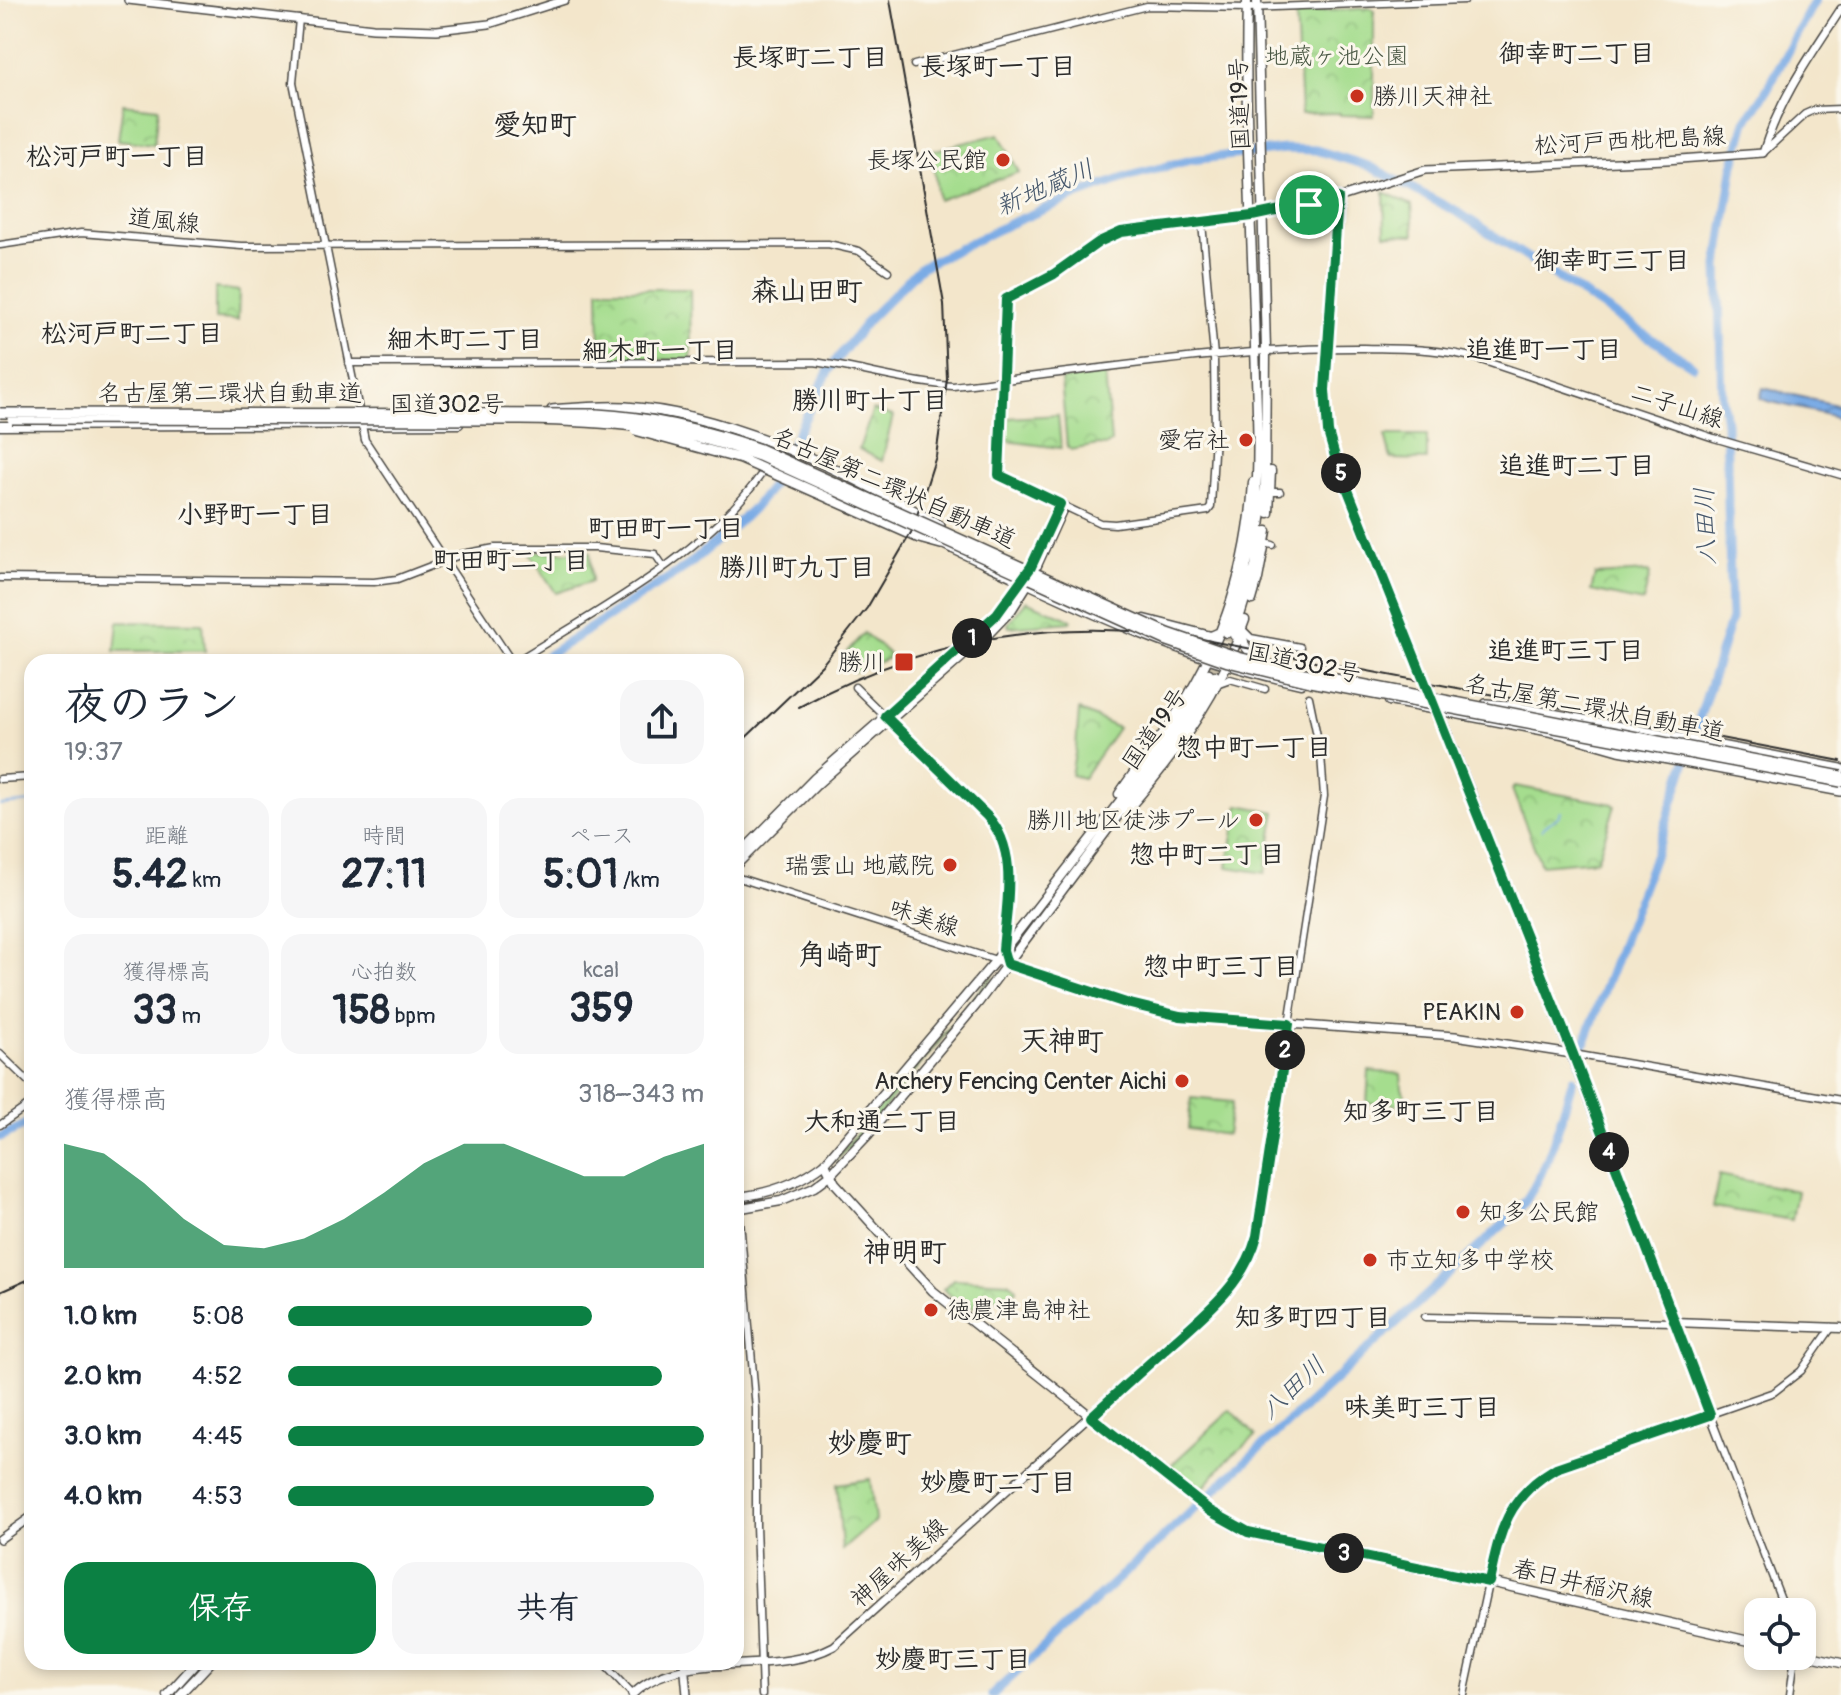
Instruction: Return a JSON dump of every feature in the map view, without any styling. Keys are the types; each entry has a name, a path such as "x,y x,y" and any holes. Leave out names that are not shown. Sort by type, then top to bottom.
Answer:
{"highway":[{"path":"521,416 597,407 628,407 675,415 757,437 902,502 940,526"},
{"name":"名古屋第二環状自動車道","path":"0,414 521,416 637,425 721,442 1198,653 1266,673 1841,787"},
{"name":"名古屋第二環状自動車道","path":"0,414 624,415 674,423 721,435 806,469 1126,615 1238,657 1359,684 1841,772"},
{"path":"521,416 650,434 741,459 919,538 941,544"},
{"path":"1486,704 1510,706 1841,772"},
{"path":"1566,735 1616,747 1841,787"}],"main road":[{"path":"128,0 387,29 437,30 489,24 565,0"},
{"name":"国道19号","path":"1252,4 1249,140 1255,350 1262,415"},
{"name":"国道19号","path":"1233,632 1251,582 1261,534 1266,350 1261,140 1252,4"},
{"path":"1760,154 1789,90 1841,9"},
{"name":"松河戸西枇杷島線","path":"1338,198 1425,170 1760,154"},
{"path":"1252,216 1338,198 1326,413 1336,460 1573,1054 1674,1322 1837,1328"},
{"path":"1089,847 1150,786 1194,724 1217,663 1263,579 1276,492 1262,415"},
{"name":"国道302号","path":"0,426 536,424 636,428 717,446 770,465 1192,655 1242,671 1566,735"},
{"name":"国道302号","path":"791,475 831,477 1172,630 1217,663 1254,658 1486,704"},
{"path":"744,849 814,778 999,625 1033,569"},
{"path":"1012,576 1016,581 1016,591"},
{"path":"744,858 965,646 1026,582"},
{"path":"1145,619 1211,636 1233,632"},
{"path":"1233,632 1254,658"},
{"path":"1089,847 1123,784 1217,663 1233,632"},
{"path":"1192,655 1200,663 1217,663"},
{"name":"国道19号","path":"744,1208 789,1198 814,1187 830,1175 914,1081 1007,964 1167,740 1217,663"},
{"path":"1625,729 1841,772"},
{"path":"1616,747 1841,787"},
{"name":"国道19号","path":"744,1195 793,1184 825,1163 862,1123 1089,847"},
{"path":"1289,1024 1455,1036 1573,1054"},
{"name":"神屋味美線","path":"744,1664 804,1659 834,1646 1228,1291 1244,1269 1257,1236 1289,1024"},
{"name":"春日井稲沢線","path":"825,1163 830,1175 858,1210 933,1291 1206,1508 1234,1526 1262,1536 1489,1582 1744,1640"},
{"path":"0,1539 24,1522"},
{"path":"1816,1657 1841,1663"},
{"path":"167,1695 190,1670"},
{"path":"180,1695 203,1670"},
{"name":"神屋味美線","path":"632,1695 653,1678 674,1670"},
{"path":"684,1670 687,1695"}],"street":[{"path":"914,65 1147,6 1465,0"},
{"path":"299,19 293,82 367,444 509,654"},
{"path":"1760,154 1772,147 1805,114 1814,110 1841,109"},
{"path":"1202,223 1214,356 1215,434 1211,507 1208,511 1108,524 999,475 1006,299 1054,274 1109,237 1134,230 1252,216"},
{"name":"道風線","path":"0,245 81,233 228,245 828,244 859,251 888,271"},
{"name":"二子山線","path":"349,363 822,363 933,385 953,386 1255,350 1328,348 1456,352 1716,438 1841,475"},
{"path":"527,654 664,567 722,518 760,476"},
{"path":"1033,569 1062,505"},
{"path":"0,578 374,582 397,579 462,554 495,548 595,548 655,554 664,567"},
{"path":"1233,632 1300,647"},
{"path":"1217,663 1230,679 1265,689"},
{"path":"855,687 987,816 1001,834 1008,857 1003,950 1007,964"},
{"path":"1289,1024 1324,796 1321,755 1309,697"},
{"path":"0,779 24,778"},
{"name":"味美線","path":"744,880 1126,1003 1180,1016 1289,1024"},
{"path":"0,1054 24,1077"},
{"path":"1573,1054 1841,1100"},
{"path":"0,1125 24,1108"},
{"path":"744,1276 756,1409 762,1695"},
{"path":"1425,1317 1674,1322 1781,1598"},
{"path":"1464,1695 1498,1537 1518,1498 1534,1482 1556,1468 1774,1392 1808,1363 1837,1328"},
{"path":"609,1670 632,1695"},
{"path":"1790,1695 1793,1670"}],"green space":[{"name":"地蔵ヶ池公園","path":"1371,8 1374,11 1374,116 1301,114 1296,13"},
{"path":"123,104 158,108 154,144 118,140"},
{"path":"999,134 1019,172 938,200 932,151"},
{"path":"1384,192 1412,205 1414,235 1385,234"},
{"path":"215,288 239,291 238,320 215,319"},
{"path":"599,289 690,289 691,360 600,359"},
{"path":"1105,374 1111,442 1105,446 1071,450 1067,446 1061,380"},
{"path":"873,410 893,416 882,461 859,449"},
{"path":"1058,415 1061,448 1006,441 1008,418"},
{"path":"1385,435 1427,435 1427,460 1391,459"},
{"path":"533,552 590,552 592,581 556,593 531,555"},
{"path":"1648,572 1643,602 1591,591 1595,575"},
{"path":"1026,601 1072,620 1009,627 1008,624"},
{"path":"118,622 203,623 205,651 115,651"},
{"path":"864,633 889,654 889,658 854,672 845,654"},
{"path":"1079,710 1118,728 1083,778 1071,775"},
{"path":"1515,786 1613,804 1615,806 1597,860 1541,865 1512,789"},
{"path":"1239,805 1276,812 1265,873 1227,867"},
{"path":"993,977 869,1127 835,1161 915,1069"},
{"path":"1369,1071 1401,1074 1408,1103 1367,1103"},
{"path":"1191,1098 1232,1102 1227,1135 1188,1129"},
{"path":"1719,1175 1797,1191 1792,1220 1713,1207"},
{"path":"953,1279 1009,1282 1017,1288 967,1309 943,1289"},
{"path":"1231,1410 1256,1436 1227,1460 1199,1493 1169,1467"},
{"path":"870,1479 875,1521 842,1550 837,1484"}],"water":[{"path":"1763,388 1841,406 1841,418 1767,401 1760,398"}],"waterway":[{"name":"八田川","path":"1583,1047 1664,830 1731,619 1718,266 1734,164 1746,121 1764,95 1815,0"},
{"name":"新地蔵川","path":"550,654 689,565 753,509 770,488 830,368 868,320 921,267 1077,195 1130,176 1191,160 1284,149 1316,150 1369,166 1459,213 1693,366"},
{"path":"0,805 24,803"},
{"path":"1542,830 1561,812"},
{"name":"八田川","path":"992,1695 1518,1211 1545,1165 1573,1079"},
{"name":"新地蔵川","path":"0,1137 24,1125"}],"tunnel":[{"path":"1209,673 1227,633"},
{"path":"1215,675 1234,635"}],"railway":[{"path":"744,739 822,665 867,608 912,531 936,456 947,379 944,304 890,0"},
{"path":"799,707 896,663 946,648 1047,631 1099,630 1205,640 1841,761"},
{"path":"0,1292 24,1282"}],"place":[{"name":"勝川天神社","path":"1357,96"},
{"name":"長塚公民館","path":"1003,160"},
{"name":"愛宕社","path":"1246,440"},
{"name":"勝川","path":"904,662"},
{"name":"勝川地区徒渉プール","path":"1256,820"},
{"name":"瑞雲山 地蔵院","path":"950,865"},
{"name":"PEAKIN","path":"1517,1012"},
{"name":"Archery Fencing Center Aichi","path":"1182,1081"},
{"name":"知多公民館","path":"1463,1212"},
{"name":"市立知多中学校","path":"1370,1260"},
{"name":"徳農津島神社","path":"931,1310"}],"district":[{"name":"御幸町二丁目","path":"1577,54"},
{"name":"長塚町二丁目","path":"810,58"},
{"name":"長塚町一丁目","path":"998,67"},
{"name":"愛知町","path":"535,125"},
{"name":"松河戸町一丁目","path":"117,157"},
{"name":"御幸町三丁目","path":"1612,261"},
{"name":"森山田町","path":"807,291"},
{"name":"松河戸町二丁目","path":"132,334"},
{"name":"細木町二丁目","path":"465,340"},
{"name":"追進町一丁目","path":"1544,350"},
{"name":"細木町一丁目","path":"660,351"},
{"name":"勝川町十丁目","path":"870,401"},
{"name":"追進町二丁目","path":"1577,466"},
{"name":"小野町一丁目","path":"255,515"},
{"name":"町田町一丁目","path":"666,529"},
{"name":"町田町二丁目","path":"511,561"},
{"name":"勝川町九丁目","path":"797,568"},
{"name":"追進町三丁目","path":"1566,651"},
{"name":"惣中町一丁目","path":"1254,748"},
{"name":"惣中町二丁目","path":"1207,855"},
{"name":"角崎町","path":"840,955"},
{"name":"惣中町三丁目","path":"1221,967"},
{"name":"天神町","path":"1062,1041"},
{"name":"知多町三丁目","path":"1421,1112"},
{"name":"大和通二丁目","path":"882,1122"},
{"name":"神明町","path":"905,1252"},
{"name":"知多町四丁目","path":"1313,1318"},
{"name":"味美町三丁目","path":"1422,1408"},
{"name":"妙慶町","path":"870,1443"},
{"name":"妙慶町二丁目","path":"998,1483"},
{"name":"妙慶町三丁目","path":"953,1660"}],"route":[{"path":"1338,198 1325,390 1328,432 1336,460 1573,1054 1710,1415 1556,1468 1534,1482 1518,1498 1507,1516 1498,1537 1489,1582 1248,1532 1210,1511 1091,1417 1209,1310 1244,1269 1257,1236 1289,1024 1180,1016 1126,1003 1007,964 1003,950 1008,857 1001,834 987,816 885,716 965,646 1016,591 1031,567 1060,504 999,475 1006,299 1054,274 1099,242 1121,232 1252,216 1309,205 1338,198"}]}
